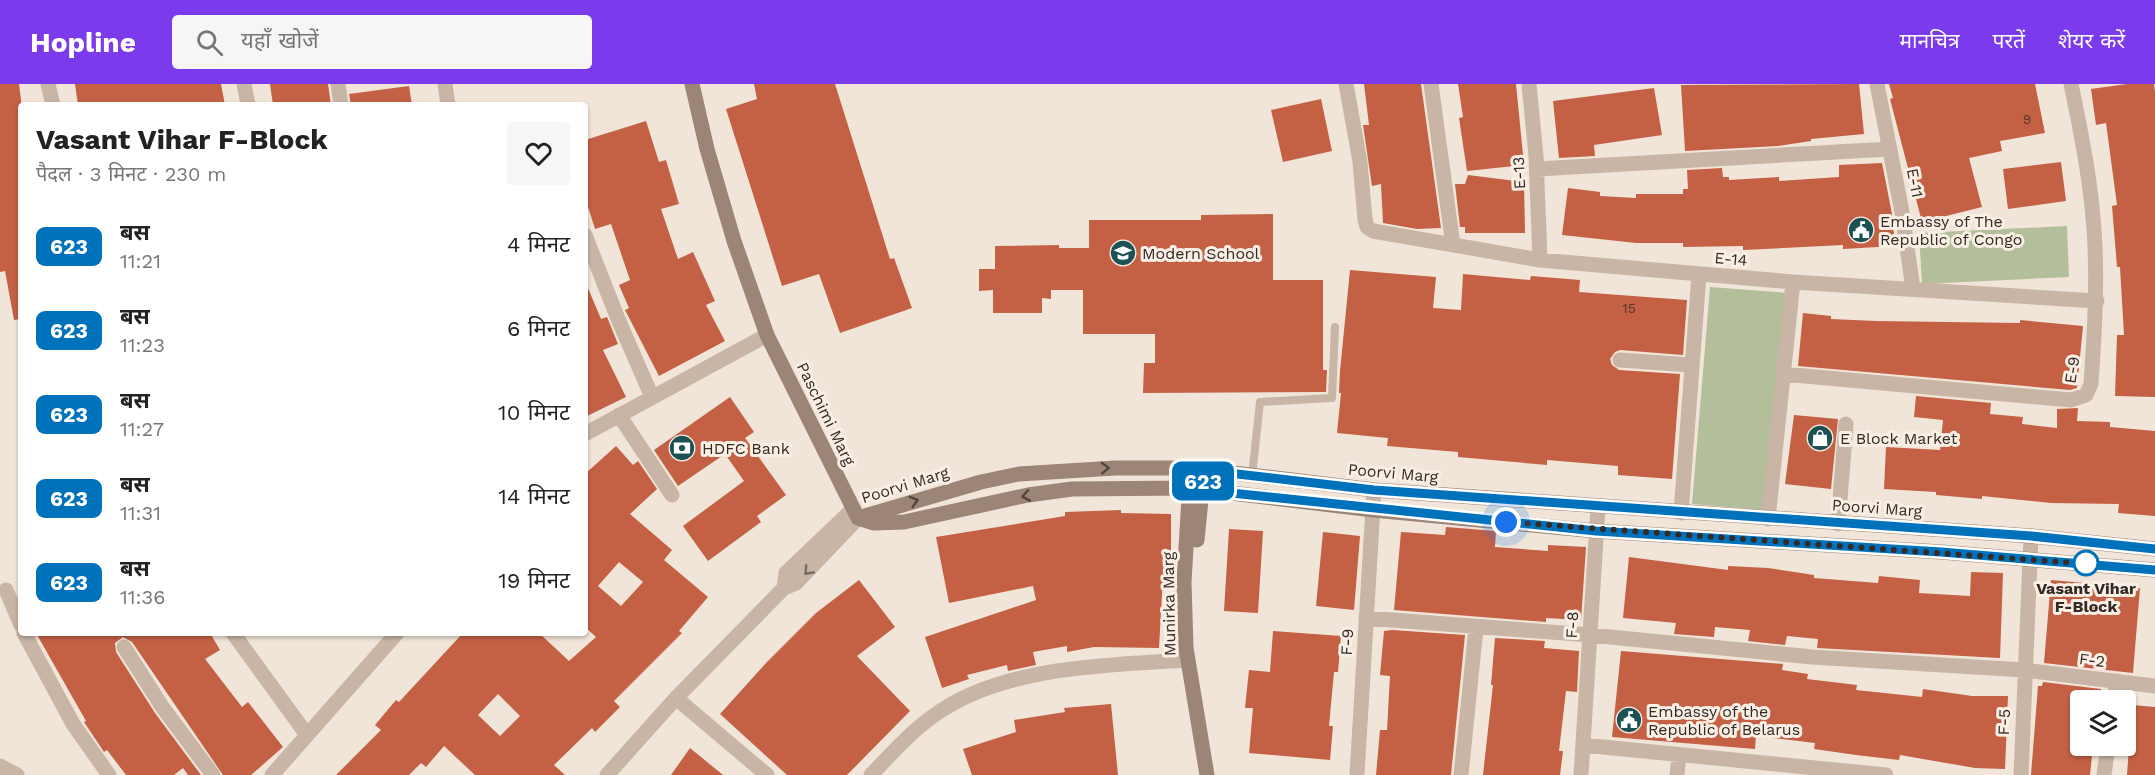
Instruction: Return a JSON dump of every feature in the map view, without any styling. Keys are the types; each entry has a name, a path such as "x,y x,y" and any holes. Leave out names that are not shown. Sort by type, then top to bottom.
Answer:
{"main road":[{"name":"Paschimi Marg","path":"692,84 707,149 734,241 767,335 855,514"},
{"name":"Poorvi Marg","path":"855,514 1018,474 1115,468 1197,469 1374,490 1598,508 2031,536 2155,549"},
{"name":"Munirka Marg","path":"1197,469 1184,582 1187,660 1207,775"},
{"name":"Poorvi Marg","path":"855,514 874,523 904,522 1028,495 1072,489 1195,489 1373,510 1596,531 2029,558 2155,570"},
{"name":"Munirka Marg","path":"1195,489 1193,617 1198,677 1217,775"}],"street":[{"path":"48,84 52,102"},
{"path":"244,84 247,102"},
{"path":"338,84 341,102"},
{"path":"445,84 448,102"},
{"name":"E-14","path":"1346,84 1360,162 1367,227 1373,231 1540,260 1793,282 2097,301"},
{"path":"1431,84 1453,245"},
{"name":"E-13","path":"1529,84 1537,169 1540,260"},
{"name":"E-11","path":"1877,84 1913,289"},
{"name":"E-9","path":"1783,374 2081,398 2086,395 2091,384 2097,301 2095,245 2089,185 2070,84"},
{"path":"1537,169 1890,149"},
{"path":"588,242 652,397"},
{"path":"1681,513 1690,365 1699,275"},
{"path":"1768,519 1793,282"},
{"path":"588,432 767,335"},
{"path":"1620,360 1690,365"},
{"path":"619,415 672,495"},
{"path":"1838,524 1846,424"},
{"name":"F-9","path":"1357,775 1374,490"},
{"name":"F-8","path":"1581,775 1598,508"},
{"path":"607,775 676,699 784,588 786,573 855,514"},
{"name":"F-5","path":"2021,775 2031,536"},
{"path":"6,590 18,618"},
{"name":"F-2","path":"1366,618 1590,635 1812,657 2024,670 2155,686"},
{"path":"1461,775 1476,628"},
{"path":"26,636 73,724 109,775"},
{"path":"235,636 307,735"},
{"path":"272,775 394,636"},
{"path":"124,646 172,721 213,775"},
{"path":"871,775 909,736 934,716 976,692 1049,673 1187,660"},
{"path":"2116,690 2117,681"},
{"path":"676,699 767,775"},
{"path":"1583,745 1774,770 1886,775"},
{"path":"1677,775 1679,756"},
{"path":"2104,775 2107,756"},
{"path":"0,766 17,775"}],"lane":[{"path":"1252,476 1260,402 1332,398 1335,327"}],"green space":[{"path":"2067,226 2069,277 1922,284 1919,233"},
{"path":"1710,287 1789,293 1763,510 1692,504"}],"building":[{"path":"0,84 19,84 21,102 18,102 18,319 14,320 5,271 0,272"},
{"path":"75,84 221,84 224,102 78,102"},
{"path":"270,84 328,84 331,102 273,102"},
{"path":"754,84 835,84 890,259 894,258 912,308 840,333 819,274 782,286 726,109 757,99"},
{"path":"1364,84 1421,84 1441,228 1417,229 1383,223 1381,184 1372,186 1363,125 1369,125"},
{"path":"1458,84 1516,84 1524,165 1467,171 1459,118 1463,117"},
{"path":"1859,84 1864,134 1811,139 1811,141 1778,146 1685,151 1681,85"},
{"path":"1889,84 2035,84 2045,133 2000,141 2002,151 1969,158 1982,207 1922,222 1890,99 1893,98"},
{"path":"2127,84 2154,84 2155,92 2155,397 2115,396 2117,335 2124,335 2120,267 2117,267 2112,206 2117,205 2106,123 2096,125 2091,89"},
{"path":"409,86 412,102 350,102 349,94"},
{"path":"1654,88 1662,135 1594,145 1595,156 1559,158 1553,101"},
{"path":"1321,99 1332,151 1283,162 1271,110"},
{"path":"646,121 659,162 666,160 679,204 661,209 678,259 693,252 715,301 706,305 725,341 659,376 625,310 629,308 619,285 630,280 611,224 595,229 588,207 588,139"},
{"path":"2061,162 2066,201 2008,209 2003,169"},
{"path":"1882,163 1892,214 1895,246 1843,249 1843,245 1743,250 1743,246 1683,247 1683,243 1636,243 1562,235 1568,188 1600,192 1600,196 1636,198 1636,194 1683,194 1683,189 1688,189 1687,170 1722,168 1723,177 1729,177 1729,180 1779,177 1779,181 1839,177 1839,165"},
{"path":"1468,175 1524,182 1525,233 1465,233 1465,227 1460,227 1455,184 1465,184"},
{"path":"1273,214 1273,280 1323,280 1323,370 1327,370 1326,392 1143,393 1144,363 1155,363 1155,334 1083,334 1083,290 1051,290 1051,299 1042,298 1042,313 993,313 993,290 979,291 979,269 995,269 995,246 1059,245 1059,248 1089,248 1089,220 1201,220 1201,215"},
{"path":"1350,270 1436,277 1433,308 1461,310 1463,274 1530,280 1531,276 1580,280 1579,292 1687,300 1683,355 1620,350 1615,352 1610,359 1612,365 1619,370 1680,374 1672,479 1618,475 1618,466 1547,460 1547,465 1458,457 1458,452 1387,446 1388,438 1337,433 1341,393 1339,393 1340,371"},
{"path":"588,288 601,319 607,317 618,344 603,350 626,397 588,416"},
{"path":"1803,313 1831,316 1831,319 2020,323 2020,320 2083,326 2077,388 2070,390 1798,366"},
{"path":"1916,396 1991,403 1990,414 2023,417 2022,424 2057,428 2057,409 2078,408 2077,421 2110,422 2110,427 2155,431 2155,516 2118,513 2119,504 2051,503 1982,496 1982,499 1936,495 1936,492 1884,489 1886,447 1940,450 1943,420 1914,417"},
{"path":"730,397 754,432 745,438 786,495 757,516 761,522 708,561 683,526 744,481 725,454 678,486 654,450"},
{"path":"1794,415 1838,419 1831,489 1785,484"},
{"path":"616,446 633,465 638,461 657,489 630,514 672,550 664,560 708,597 679,631 682,633 614,701 620,707 595,732 592,728 554,765 565,775 475,775 444,746 426,767 421,763 409,775 336,775 381,730 375,725 396,700 399,702 460,636 542,636 569,661 596,637 588,630 588,471","holes":["619,562 643,582 621,606 598,586","498,694 520,716 500,736 478,715"]},
{"path":"1121,510 1121,513 1171,514 1171,576 1163,576 1159,648 1094,647 1067,652 1067,646 1033,652 1036,665 1008,671 1007,665 967,675 969,679 942,688 925,637 1036,600 1033,586 949,603 936,537 1065,516 1065,512"},
{"path":"1446,527 1496,531 1495,547 1548,551 1548,545 1586,547 1581,620 1546,618 1546,622 1394,610 1401,532 1445,535"},
{"path":"1229,529 1263,531 1258,613 1224,611"},
{"path":"1323,532 1360,536 1354,610 1316,606"},
{"path":"1629,557 1728,570 1728,566 1768,568 1814,575 1814,578 1878,583 1879,576 1920,580 1919,593 1970,596 1971,572 2003,573 2000,658 1817,648 1818,639 1787,636 1785,645 1748,641 1750,630 1715,627 1714,637 1674,634 1676,623 1623,618"},
{"path":"859,580 895,627 857,656 910,711 847,775 787,775 720,714 816,613"},
{"path":"2051,580 2140,588 2133,673 2044,663"},
{"path":"1273,631 1341,636 1338,672 1334,672 1329,726 1333,726 1330,760 1249,753 1253,708 1245,708 1249,670 1270,672"},
{"path":"1384,631 1465,635 1451,775 1376,775 1380,730 1387,730 1390,676 1380,675"},
{"path":"38,636 212,636 220,650 205,659 242,707 248,702 283,747 251,775 223,775 132,642 123,637 115,643 116,652 155,713 201,775 188,775 183,768 174,775 126,775 107,750 104,752 84,722 86,721"},
{"path":"1495,638 1545,641 1544,648 1579,651 1577,692 1566,691 1559,751 1563,751 1560,775 1483,775 1493,685 1491,685"},
{"path":"1621,651 1783,664 1782,670 1808,674 1807,679 1857,685 1856,690 1922,697 1923,689 1972,696 2008,696 2005,769 1975,768 1900,755 1899,760 1856,755 1814,749 1815,743 1756,736 1755,749 1612,737"},
{"path":"2043,682 2101,689 2070,690 2070,756 2092,756 2090,775 2031,775 2038,686 2042,686"},
{"path":"1111,704 1118,775 972,775 963,749 1016,732 1014,720 1065,712 1064,708"},
{"path":"2136,705 2155,707 2155,775 2127,775 2128,756 2136,756"},
{"path":"690,748 723,775 671,775"}],"bus line":[{"name":"623","path":"2155,549 2031,536 1598,508 1374,490 1203,470 1202,490 1373,510 1596,531 2029,558 2155,570"}],"place":[{"name":"Embassy of The Republic of Congo","path":"1861,230"},
{"name":"Modern School","path":"1123,253"},
{"name":"E Block Market","path":"1820,438"},
{"name":"HDFC Bank","path":"682,448"},
{"name":"Vasant Vihar F-Block","path":"2086,563"},
{"name":"Embassy of the Republic of Belarus","path":"1629,720"}],"route":[{"path":"1506,522 1596,531 1783,541 2090,564 2086,563"}]}
